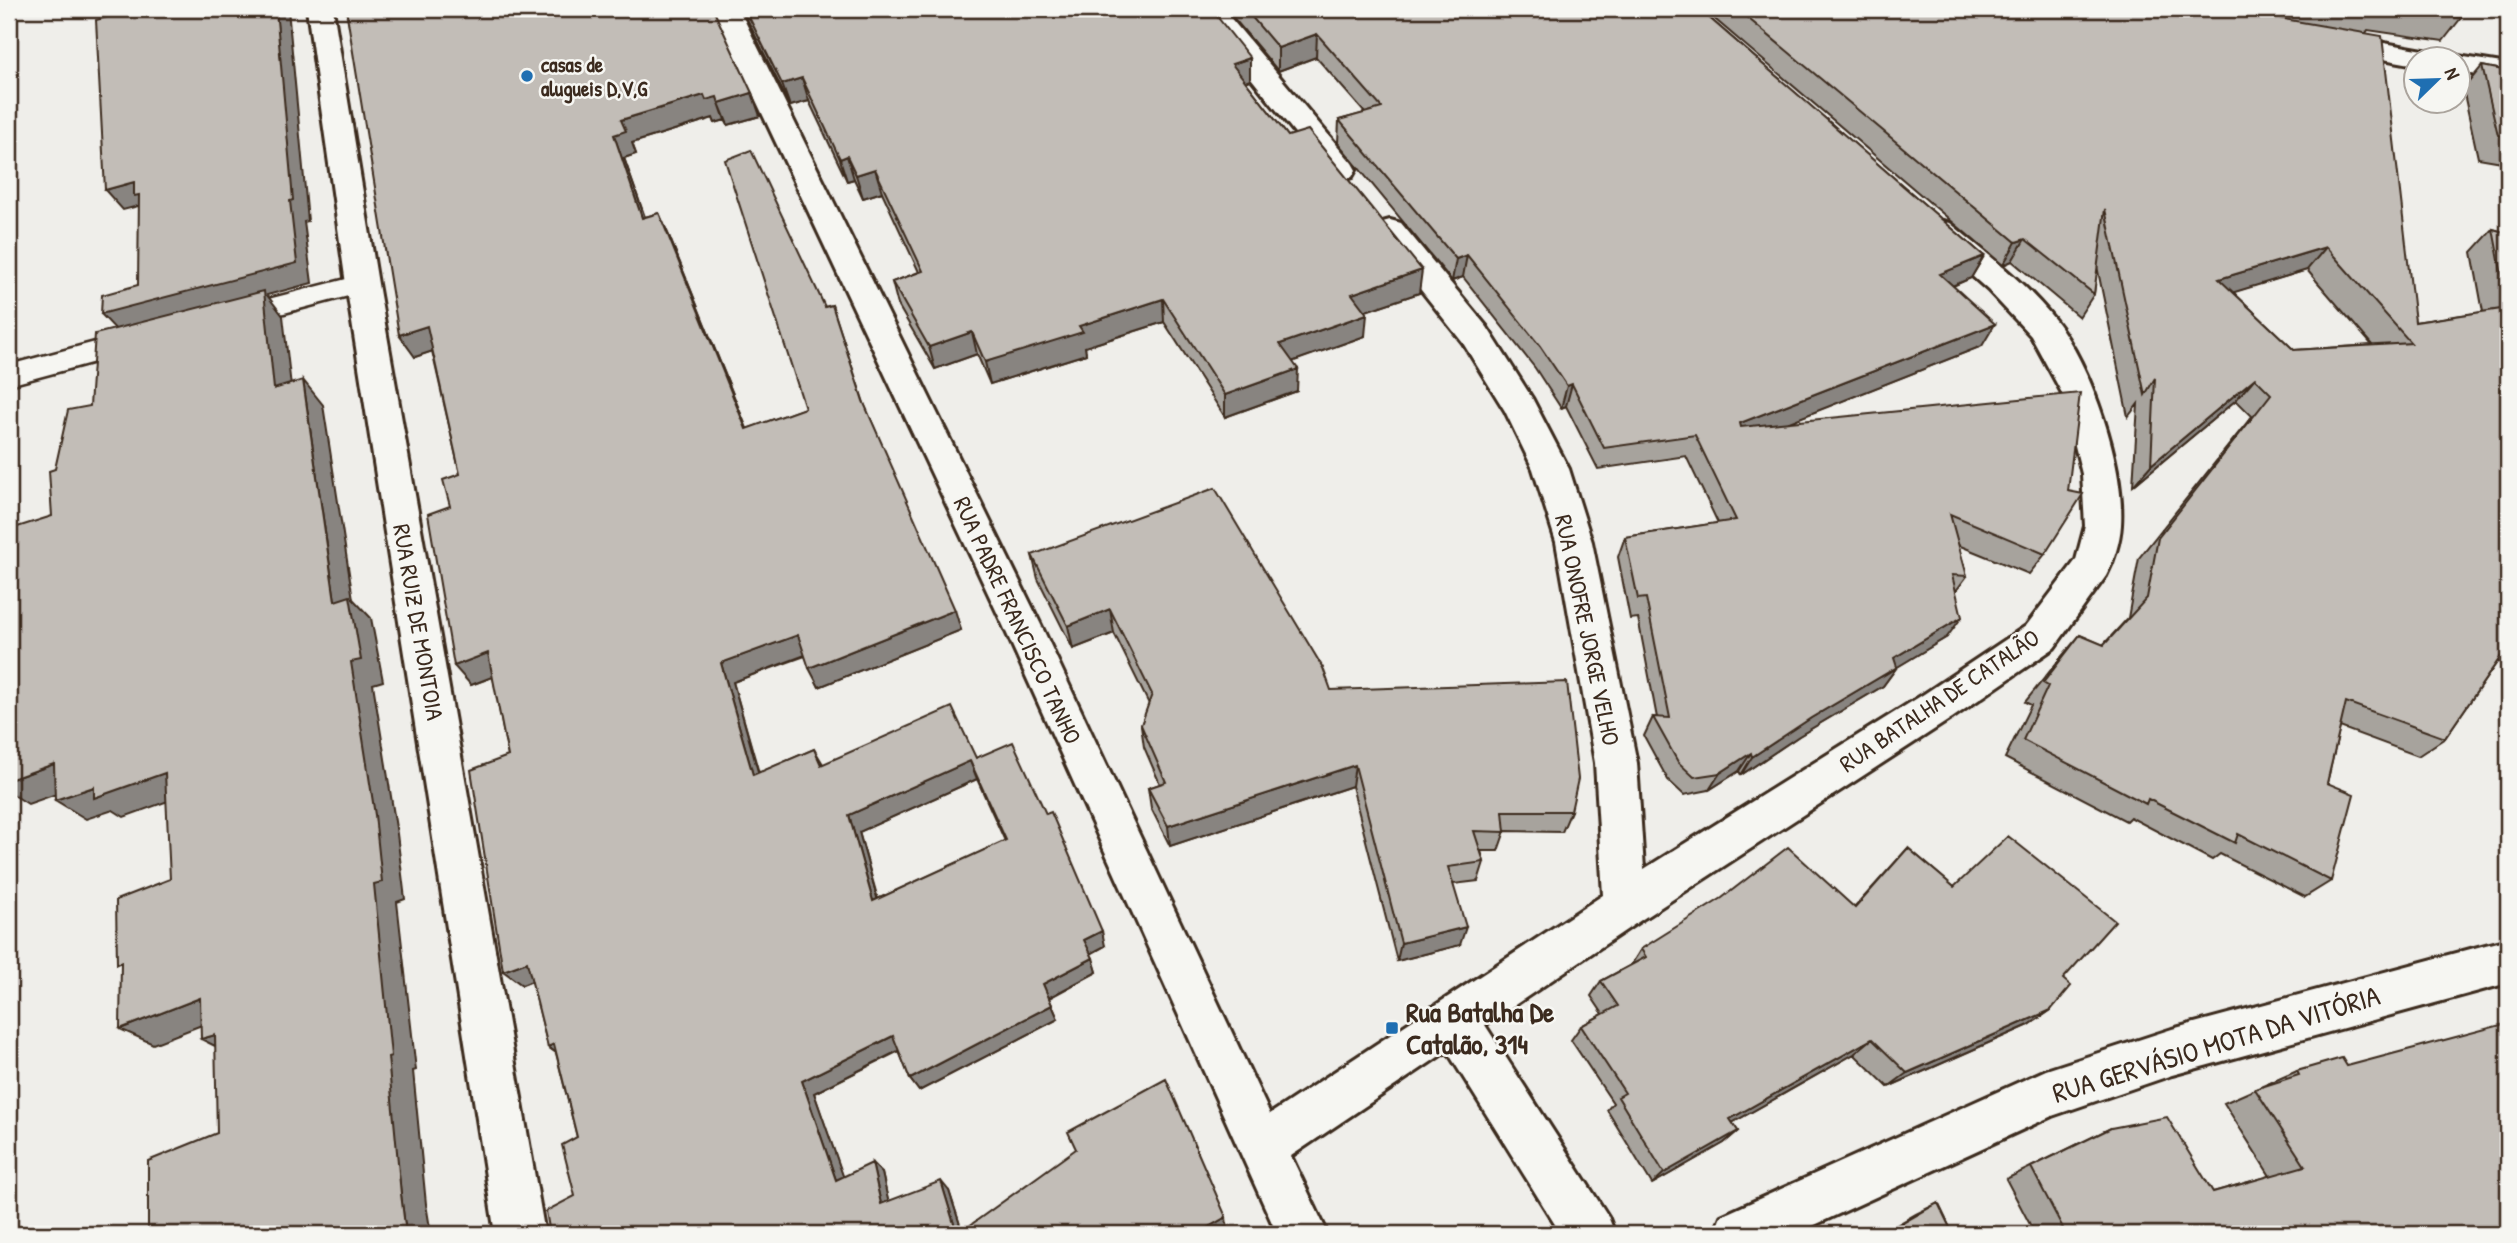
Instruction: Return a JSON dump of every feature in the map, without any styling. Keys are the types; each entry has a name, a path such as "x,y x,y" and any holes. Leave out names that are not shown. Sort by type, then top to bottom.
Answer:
{"street":[{"name":"RUA RUIZ DE MONTOIA","path":"320,9 362,284 520,1234"},
{"name":"RUA PADRE FRANCISCO TANHO","path":"726,9 1022,625 1261,1149 1303,1234"},
{"name":"RUA ONOFRE JORGE VELHO","path":"1209,9 1475,335 1520,407 1552,470 1574,542 1616,763 1625,905"},
{"path":"2146,9 2270,30"},
{"path":"2311,38 2402,54"},
{"path":"2472,66 2508,72"},
{"name":"RUA BATALHA DE CATALÃO","path":"1261,1149 1625,905 1938,706 2040,637 2093,565 2103,526 2100,474 2079,393 2045,329 1999,282 1915,210"},
{"name":"RUA GERVÁSIO MOTA DA VITÓRIA","path":"1739,1234 2046,1094 2172,1052 2508,961"},
{"path":"1455,1021 1590,1234"}],"lane":[{"path":"204,324 362,284"},
{"path":"9,375 164,335"}],"building":[{"path":"114,9 276,9 297,263 101,314 102,295 138,285 139,195 134,196 134,182 105,190 96,20 115,15"},
{"path":"346,9 713,9 752,93 719,103 717,97 706,100 704,95 621,120 626,131 614,135 642,218 659,213 746,429 805,408 725,160 751,150 825,307 832,305 863,401 955,610 809,668 798,635 721,663 753,775 814,749 821,765 952,707 976,758 1013,742 1046,814 1051,812 1102,931 1084,940 1093,958 1043,984 1052,1005 910,1079 893,1036 802,1081 836,1180 872,1163 881,1204 941,1181 957,1234 550,1234 546,1211 575,1196 562,1145 577,1137 554,1044 548,1047 527,962 503,971 471,770 508,756 488,653 454,666 428,514 450,506 443,480 460,474 427,326 399,335","holes":["970,761 1006,840 873,901 849,815"]},
{"path":"745,9 1211,9 1250,58 1232,64 1288,136 1308,130 1422,270 1352,294 1367,314 1280,344 1298,369 1225,395 1163,299 1079,326 1083,332 985,362 972,332 929,347 892,282 923,271 875,169 856,175 847,156 840,159 802,78 782,84"},
{"path":"1245,9 1699,9 1984,256 1940,274 1995,324 1740,423 1741,427 2080,393 2068,491 2083,494 2045,554 1950,514 1967,576 1952,575 1962,617 1894,658 1897,667 1752,757 1751,753 1720,773 1694,777 1678,762 1653,717 1670,718 1646,598 1638,599 1625,537 1736,520 1695,435 1604,448 1572,384 1567,386 1540,346 1467,255 1456,259 1339,120 1382,108 1317,34 1278,48"},
{"path":"1737,9 2141,9 2187,17 2244,12 2382,36 2415,322 2508,308 2508,646 2445,738 2346,702 2327,783 2354,794 2331,881 2238,834 2235,843 2148,799 2146,804 2023,740 2048,686 2043,683 2080,635 2104,645 2147,598 2158,538 2271,394 2255,378 2151,465 2155,378 2145,395 2105,209 2094,294 2025,239 2016,242","holes":["2326,247 2411,343 2294,350 2219,279"]},
{"path":"2352,9 2379,9 2380,14"},
{"path":"2400,9 2455,9 2461,18"},
{"path":"2482,66 2508,71 2508,137 2498,135"},
{"path":"2493,229 2508,233 2508,307"},
{"path":"264,291 274,389 303,380 335,601 350,596 361,660 351,662 375,815 382,882 374,884 406,1234 148,1234 148,1161 217,1133 215,1035 201,1039 200,998 120,1029 121,962 117,964 116,900 170,879 165,773 94,798 94,787 55,800 54,764 9,780 11,529 52,516 49,471 55,469 68,410 90,406 95,334"},
{"path":"1215,488 1323,668 1331,690 1567,682 1578,779 1571,811 1503,811 1505,832 1474,831 1484,862 1448,867 1466,927 1401,943 1355,765 1168,826 1148,788 1166,782 1141,725 1152,694 1110,609 1068,626 1032,555"},
{"path":"2008,836 2115,921 2063,979 2071,986 2051,1010 1907,1073 1872,1039 1730,1119 1738,1131 1664,1173 1618,1097 1625,1093 1581,1026 1618,1006 1601,981 1646,957 1641,949 1722,898 1788,847 1855,908 1908,848 1954,887"},
{"path":"2508,1023 2508,1234 2040,1234 2063,1228 2031,1167 2111,1128 2167,1117 2213,1192 2305,1166 2255,1089 2299,1075 2297,1071 2342,1058 2347,1066"},
{"path":"1166,1079 1226,1217 1196,1234 958,1234 1076,1149 1068,1132"},
{"path":"1938,1203 1953,1234 1884,1234"}],"place":[{"name":"casas de alugueis D,V,G","path":"527,76"},
{"name":"Rua Batalha De Catalão, 314","path":"1392,1028"}]}
